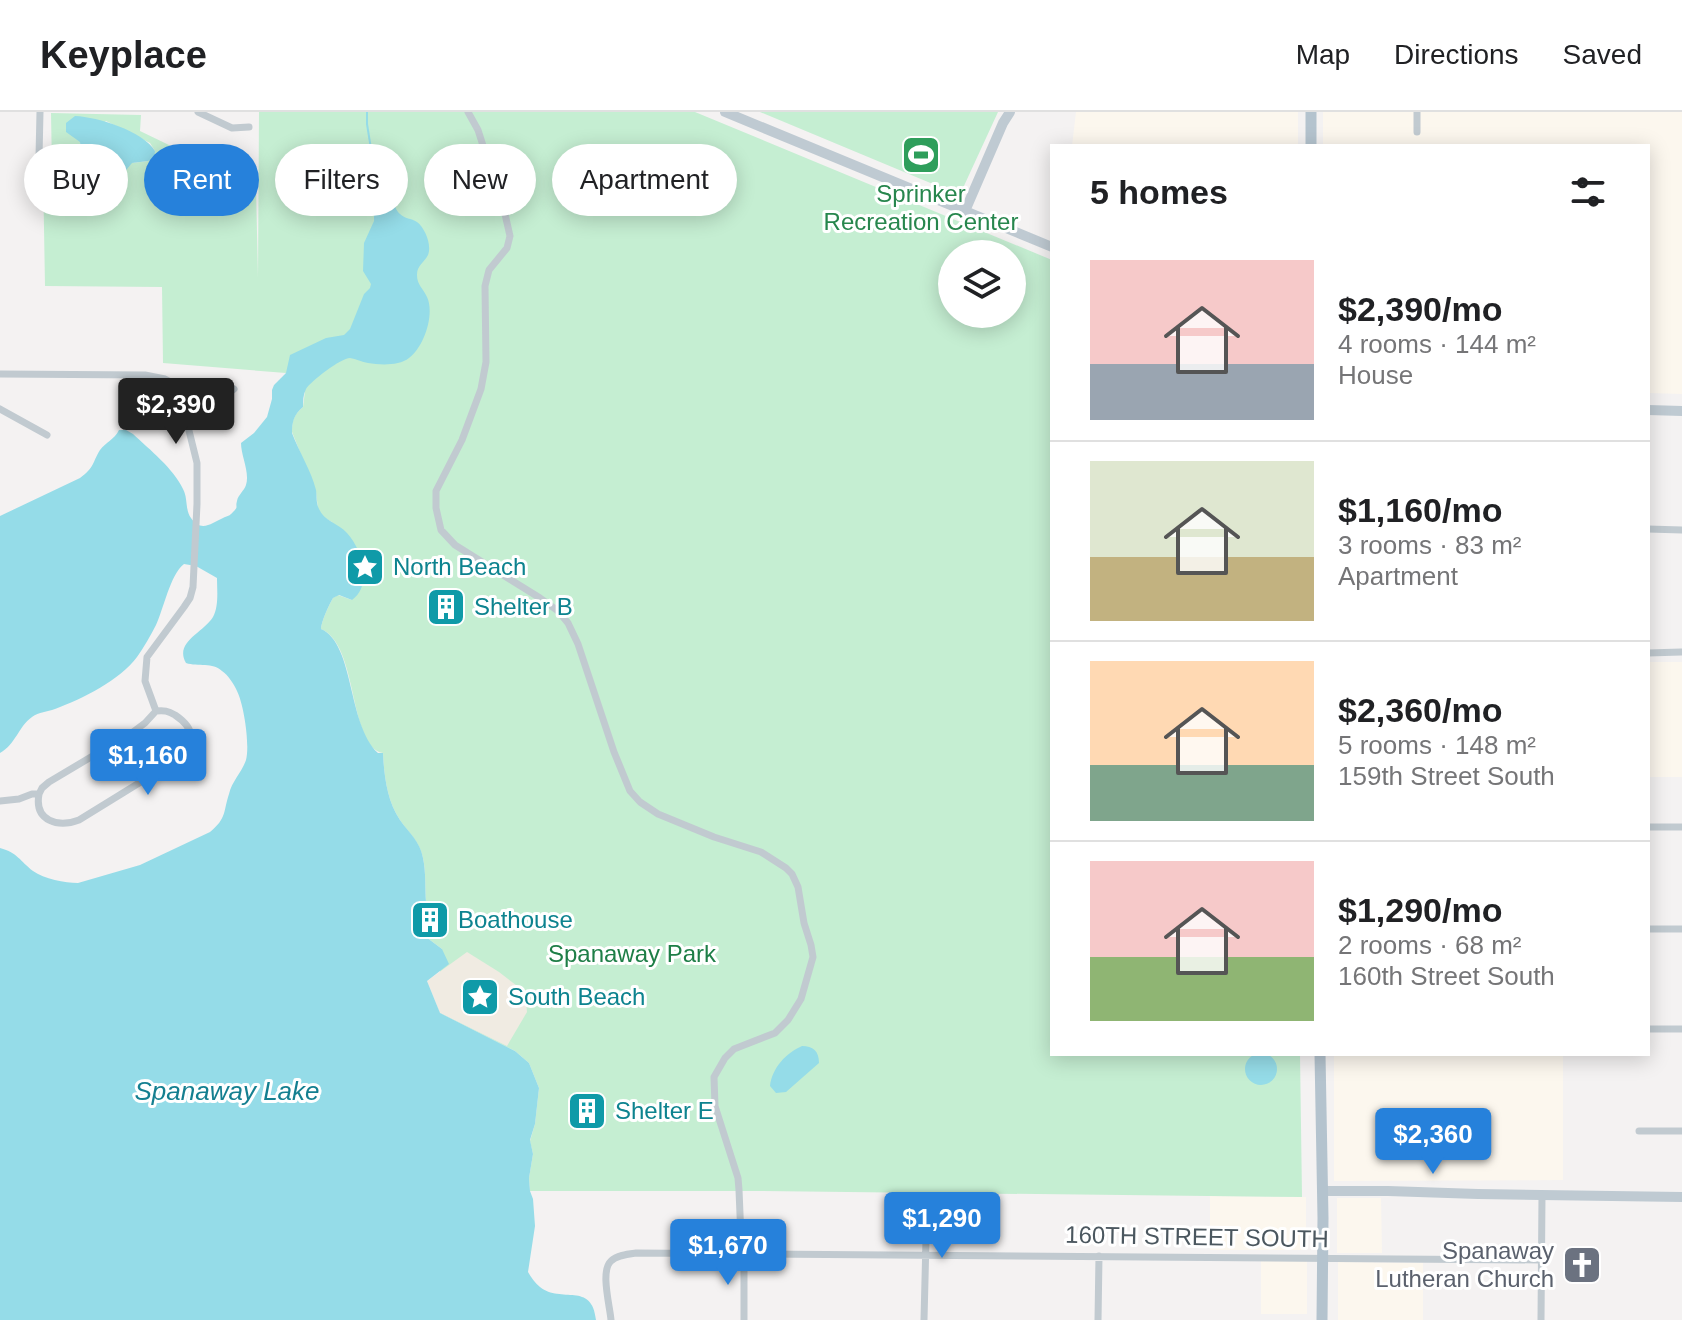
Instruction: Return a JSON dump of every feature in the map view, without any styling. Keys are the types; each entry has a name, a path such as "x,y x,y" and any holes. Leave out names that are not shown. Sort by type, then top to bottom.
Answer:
{"main road":[{"path":"1311,112 1311,144"},
{"path":"1320,1056 1322,1320"}],"street":[{"path":"39,144 40,112"},
{"path":"198,112 232,128 249,127"},
{"path":"468,112 478,130 510,236 507,248 489,270 485,286 486,362 481,389 462,440 436,491 441,530 455,545 551,605 568,623 628,786 640,802 670,819 771,857 792,874 798,887 813,957 801,999 781,1028 732,1051 714,1077 715,1106 738,1178 744,1254 744,1320"},
{"path":"725,112 1050,246"},
{"path":"965,211 1010,112"},
{"path":"1417,112 1417,132"},
{"path":"0,374 145,375 165,379 211,403 219,401 234,389"},
{"path":"156,711 145,681 147,657 190,598 193,587 197,463 178,386"},
{"path":"0,409 47,435"},
{"path":"1650,410 1682,411"},
{"path":"1650,529 1682,530"},
{"path":"1650,653 1681,652"},
{"path":"156,711 168,711 191,730 189,745 178,759 79,820 55,823 47,818 39,808 42,788 142,727 156,711"},
{"path":"0,801 39,794"},
{"path":"1650,827 1682,827"},
{"path":"1650,929 1682,929"},
{"path":"1650,1029 1682,1029"},
{"path":"1639,1131 1682,1131"},
{"path":"1323,1191 1682,1197"},
{"path":"1541,1320 1542,1195"},
{"path":"924,1320 927,1199"},
{"name":"160TH STREET SOUTH","path":"611,1320 605,1274 608,1264 613,1259 636,1253 1541,1260"},
{"path":"1098,1320 1099,1256"}],"shaded area":[{"path":"1076,112 1298,112 1298,144 1072,144"},
{"path":"1323,112 1682,112 1682,394 1650,393 1650,144 1323,144"},
{"path":"1650,662 1682,662 1682,777 1650,777"},
{"path":"1334,1056 1563,1056 1563,1180 1334,1181"},
{"path":"1210,1196 1306,1197 1306,1250 1210,1250"},
{"path":"1337,1198 1381,1198 1382,1253 1337,1253"},
{"path":"1261,1261 1307,1261 1307,1314 1261,1314"},
{"path":"1338,1262 1423,1263 1423,1320 1338,1320"}],"green space":[{"name":"Spanaway Park","path":"259,112 695,112 1004,240 938,240 938,328 1026,328 1026,249 1050,259 1050,1056 1300,1056 1302,1197 530,1191 533,1154 530,1141 539,1088 529,1063 515,1051 440,1013 437,1004 442,949 426,937 414,908 426,902 421,852 392,805 385,779 383,753 372,747 364,733 342,654 333,638 321,629 333,598 338,595 352,600 332,522 323,517 318,509 316,492 292,432 294,418 303,407 305,391 286,373 163,363 162,287 45,286 44,216 128,216 128,163 144,162 144,216 257,216 258,278"},
{"name":"Sprinker Recreation Center","path":"760,112 998,112 963,188 952,192"},
{"path":"51,113 141,115 140,131 167,144 151,144 106,121 80,144 52,144"}],"sand":[{"name":"South Beach","path":"467,952 525,992 527,1012 507,1046 440,1013 427,981"}],"water":[{"path":"75,116 107,122 130,131 149,144 144,144 144,162 132,163 128,168 128,144 80,144 66,132 66,123"},
{"name":"Spanaway Lake","path":"374,216 403,216 423,228 429,246 428,255 419,266 417,275 429,304 429,321 419,346 405,361 378,364 350,358 326,370 306,389 303,407 294,418 292,433 314,483 319,509 352,540 363,567 364,576 358,593 352,600 339,595 333,598 321,629 332,637 340,651 361,724 368,740 378,753 383,753 385,779 392,805 422,852 426,902 414,908 426,937 442,949 449,964 427,981 440,1013 515,1051 529,1063 539,1088 530,1140 533,1154 529,1178 535,1226 528,1272 548,1292 574,1295 589,1301 596,1320 0,1320 0,848 15,855 38,874 67,882 78,883 140,865 215,827 222,819 230,789 246,760 247,745 242,706 231,680 218,668 186,663 183,656 187,643 213,617 217,593 217,578 196,566 184,564 171,584 154,629 130,665 88,694 32,717 0,753 0,516 80,478 119,430 133,434 173,474 183,489 189,515 195,523 207,526 231,514 247,480 241,443 267,417 272,390 286,373 290,355 326,338 344,335 350,329 371,284 363,271 364,243"},
{"path":"802,1046 815,1050 819,1063 786,1092 776,1093 770,1086 777,1067 785,1057"},
{"path":"1252,1056 1270,1056 1276,1063 1276,1075 1267,1084 1255,1084 1246,1075 1246,1063"}],"waterway":[{"path":"367,112 370,144"}],"place":[{"name":"Sprinker Recreation Center","path":"921,155"},
{"name":"North Beach","path":"365,567"},
{"name":"Shelter B","path":"446,607"},
{"name":"Boathouse","path":"430,920"},
{"name":"South Beach","path":"480,997"},
{"name":"Shelter E","path":"587,1111"},
{"name":"Spanaway Lutheran Church","path":"1582,1265"}]}
